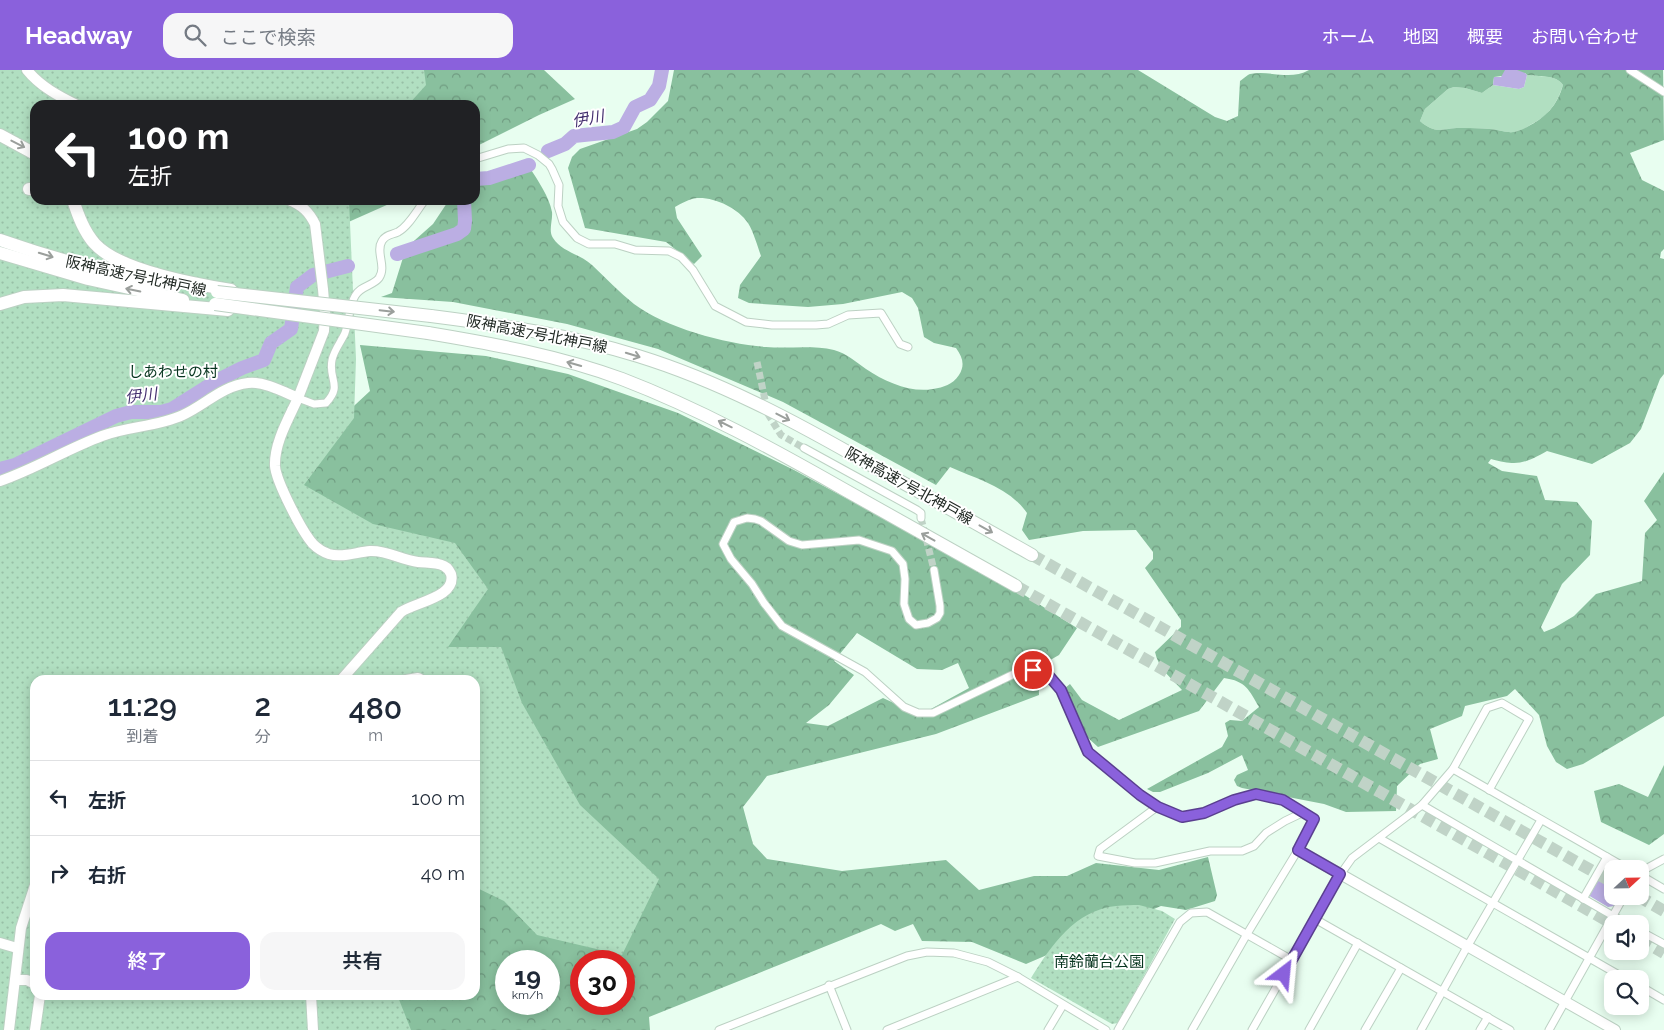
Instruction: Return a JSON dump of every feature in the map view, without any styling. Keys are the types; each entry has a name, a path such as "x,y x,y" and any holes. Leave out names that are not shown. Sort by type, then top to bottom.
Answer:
{"highway":[{"path":"0,136 30,151"},
{"path":"67,205 81,221"},
{"path":"75,205 91,240 113,259 216,298"},
{"name":"阪神高速7号北神戸線","path":"0,240 67,262 184,288 274,313 428,333 506,347 559,360 621,379 657,393 752,438 1016,586"},
{"name":"阪神高速7号北神戸線","path":"0,253 63,273 137,291 216,298 310,303 431,316 517,328 591,343 639,356 704,380 748,399 803,427 1032,555"},
{"path":"3,302 24,297 63,296 216,298"}],"street":[{"path":"27,70 46,88 68,100"},
{"path":"1630,70 1664,92"},
{"path":"480,157 508,149 524,148 538,155 552,169 559,185 558,206 563,222 577,238 589,244 615,244 635,250 669,251 681,257 693,270 714,306 746,322 772,325 828,324 848,315 881,313 900,344 908,347"},
{"path":"300,205 310,214 315,224 325,312 324,331 276,451 275,466 278,479 305,532 313,544 320,550 330,554 387,552 416,562 444,566 449,570 452,578 450,586 445,593 408,607 401,612 345,675"},
{"path":"0,481 20,474 104,435 165,422 185,414 222,390 248,382 276,389 314,404 326,402 334,395 335,383 331,373 331,361 334,351 344,334 355,296 366,286 376,282 381,275 383,264 380,250 381,242 388,235 398,232 421,205"},
{"path":"804,448 917,510 921,513 922,518"},
{"path":"934,570 940,614 937,618 920,625 909,619 904,604 905,579 903,564 898,557 886,549 859,540 802,545 789,541 761,521 747,518 734,522 723,544 731,559 752,584 782,626 865,672 904,707 918,713 933,713 1014,674 1033,670 1049,676 1061,690 1088,752 1140,795 1158,807 1182,817 1204,813 1234,800 1256,794 1283,800 1314,819 1298,850 1192,1030"},
{"path":"1252,1030 1340,874 1352,858 1422,805 1453,769 1487,708 1502,702 1529,719 1489,790"},
{"path":"1453,769 1612,860"},
{"path":"1422,805 1611,915"},
{"path":"1158,807 1100,849 1098,856 1135,863 1155,862 1210,850 1242,851 1254,846 1266,834 1285,821 1304,812"},
{"path":"1421,1030 1540,820"},
{"path":"1379,838 1610,970"},
{"path":"1298,850 1615,1030"},
{"path":"1583,899 1607,857"},
{"path":"1649,868 1664,859"},
{"path":"1649,880 1664,889"},
{"path":"9,1030 16,980 17,948 30,899"},
{"path":"1118,1030 1180,922 1192,913 1207,912 1292,960"},
{"path":"1315,919 1510,1030"},
{"path":"1549,1030 1604,932"},
{"path":"1649,936 1664,944"},
{"path":"0,943 17,948"},
{"path":"1309,1030 1358,943"},
{"path":"719,1030 829,985 907,956 927,952 954,953 988,962 1018,977 1106,1030"},
{"path":"1365,1030 1401,968"},
{"path":"888,1030 1018,977"},
{"path":"16,980 30,982"},
{"path":"829,985 847,1030"},
{"path":"1649,991 1664,1000"},
{"path":"35,1030 39,1000"},
{"path":"311,1000 314,1030"},
{"path":"1048,1030 1063,1005"},
{"path":"1480,1030 1488,1017"}],"green space":[{"name":"しあわせの村","path":"0,70 424,70 426,85 412,100 30,100 30,205 349,205 356,359 354,418 304,485 373,524 455,543 488,589 448,647 501,647 522,703 580,805 659,879 624,950 601,950 537,935 504,901 480,889 480,675 30,675 30,1000 399,1000 411,1030 0,1030"},
{"path":"395,70 544,70 575,99 480,144 480,100 373,100"},
{"path":"674,70 1138,70 1215,117 1227,121 1238,116 1240,81 1250,74 1257,73 1295,75 1309,70 1663,70 1664,140 1630,153 1642,180 1664,191 1664,249 1661,252 1660,258 1664,259 1664,374 1660,379 1641,429 1630,443 1592,464 1547,451 1526,461 1507,463 1491,459 1488,463 1502,471 1537,476 1545,500 1577,502 1592,521 1590,555 1562,584 1541,627 1544,632 1574,616 1596,594 1642,581 1645,533 1657,520 1644,501 1664,472 1664,716 1583,764 1567,769 1556,762 1547,746 1539,715 1515,689 1507,696 1465,706 1462,716 1430,729 1438,759 1420,764 1397,786 1396,811 1346,812 1324,804 1242,788 1237,786 1234,780 1237,775 1248,770 1242,755 1208,773 1160,792 1153,792 1147,789 1222,747 1228,736 1225,723 1230,720 1242,721 1259,707 1246,687 1237,681 1224,678 1199,711 1098,747 1087,737 1065,688 1070,684 1082,700 1119,720 1182,690 1162,668 1155,652 1181,627 1181,620 1145,568 1153,559 1153,552 1136,530 1083,531 1029,540 1022,530 1027,513 1012,497 992,485 950,467 936,485 783,402 658,349 567,324 453,302 381,297 392,293 406,248 433,224 446,205 480,205 480,175 495,169 530,168 551,206 551,232 557,243 592,265 634,304 647,313 679,327 733,342 766,347 817,348 838,351 881,378 907,388 925,390 937,388 948,385 959,375 963,365 962,358 956,348 934,343 924,337 918,308 912,298 902,292 843,304 808,307 749,303 738,298 740,285 761,256 748,223 726,204 711,199 697,198 688,200 675,207 677,218 702,256 694,264 666,242 585,228 568,168 572,157 580,149 637,129 647,122 668,101","holes":["1525,73 1527,75 1556,79 1563,85 1558,99 1540,119 1516,132 1476,128 1436,130 1420,121 1425,109 1448,89 1454,87 1465,88 1482,93 1493,85 1494,77"]},
{"path":"1527,75 1556,79 1563,85 1555,104 1547,113 1520,130 1504,132 1492,129 1456,128 1436,130 1420,121 1425,109 1448,89 1454,87 1465,88 1482,93 1493,85 1519,89 1524,87"},
{"path":"337,205 387,205 344,224"},
{"path":"360,345 486,356 568,374 678,413 794,470 1018,591 1077,628 1059,655 1038,667 1039,695 936,734 767,776 743,807 753,844 767,859 842,871 946,860 979,890 1034,876 1067,876 1096,863 1159,870 1208,857 1217,895 1215,901 1186,910 1161,906 1026,964 972,942 922,941 913,924 895,931 881,924 649,1017 650,1030 393,1030 331,1000 480,1000 480,665 461,675 380,533 299,492 342,417 370,391","holes":["857,633 917,669 942,670 958,663 969,688 920,715 883,698 828,726 806,723 829,705 854,675 834,661"]},
{"path":"1664,765 1664,834 1649,845 1601,822 1594,791 1619,784 1648,797"},
{"name":"南鈴蘭台公園","path":"1139,905 1162,911 1175,919 1118,1023 1112,1024 1031,978 1056,942 1076,922 1088,914 1101,909"}],"shaded area":[{"path":"1505,70 1517,70 1525,73 1527,75 1524,87 1519,89 1493,85 1494,77 1501,77"},
{"path":"1604,866 1604,905 1588,895"}],"waterway":[{"name":"伊川","path":"548,151 565,144 574,136 613,132 624,127 635,107 650,100 659,86 662,70"},
{"name":"伊川","path":"480,179 489,178 529,165"},
{"name":"伊川","path":"397,254 457,234 464,229 464,205"},
{"name":"伊川","path":"0,469 15,465 116,416 131,412 161,412 172,409 218,380 264,360 271,343 291,329 297,287 313,275 348,266"}],"tunnel":[{"path":"757,362 768,414 781,435 804,448"},
{"path":"921,518 934,570"},
{"path":"1032,555 1604,877"},
{"path":"1016,586 1604,919"},
{"path":"1649,902 1664,911"},
{"path":"1649,944 1664,953"}],"route":[{"path":"1033,670 1049,676 1061,690 1088,752 1140,795 1158,807 1182,817 1204,813 1234,800 1256,794 1283,800 1314,819 1298,850 1340,874 1284,974"}]}
